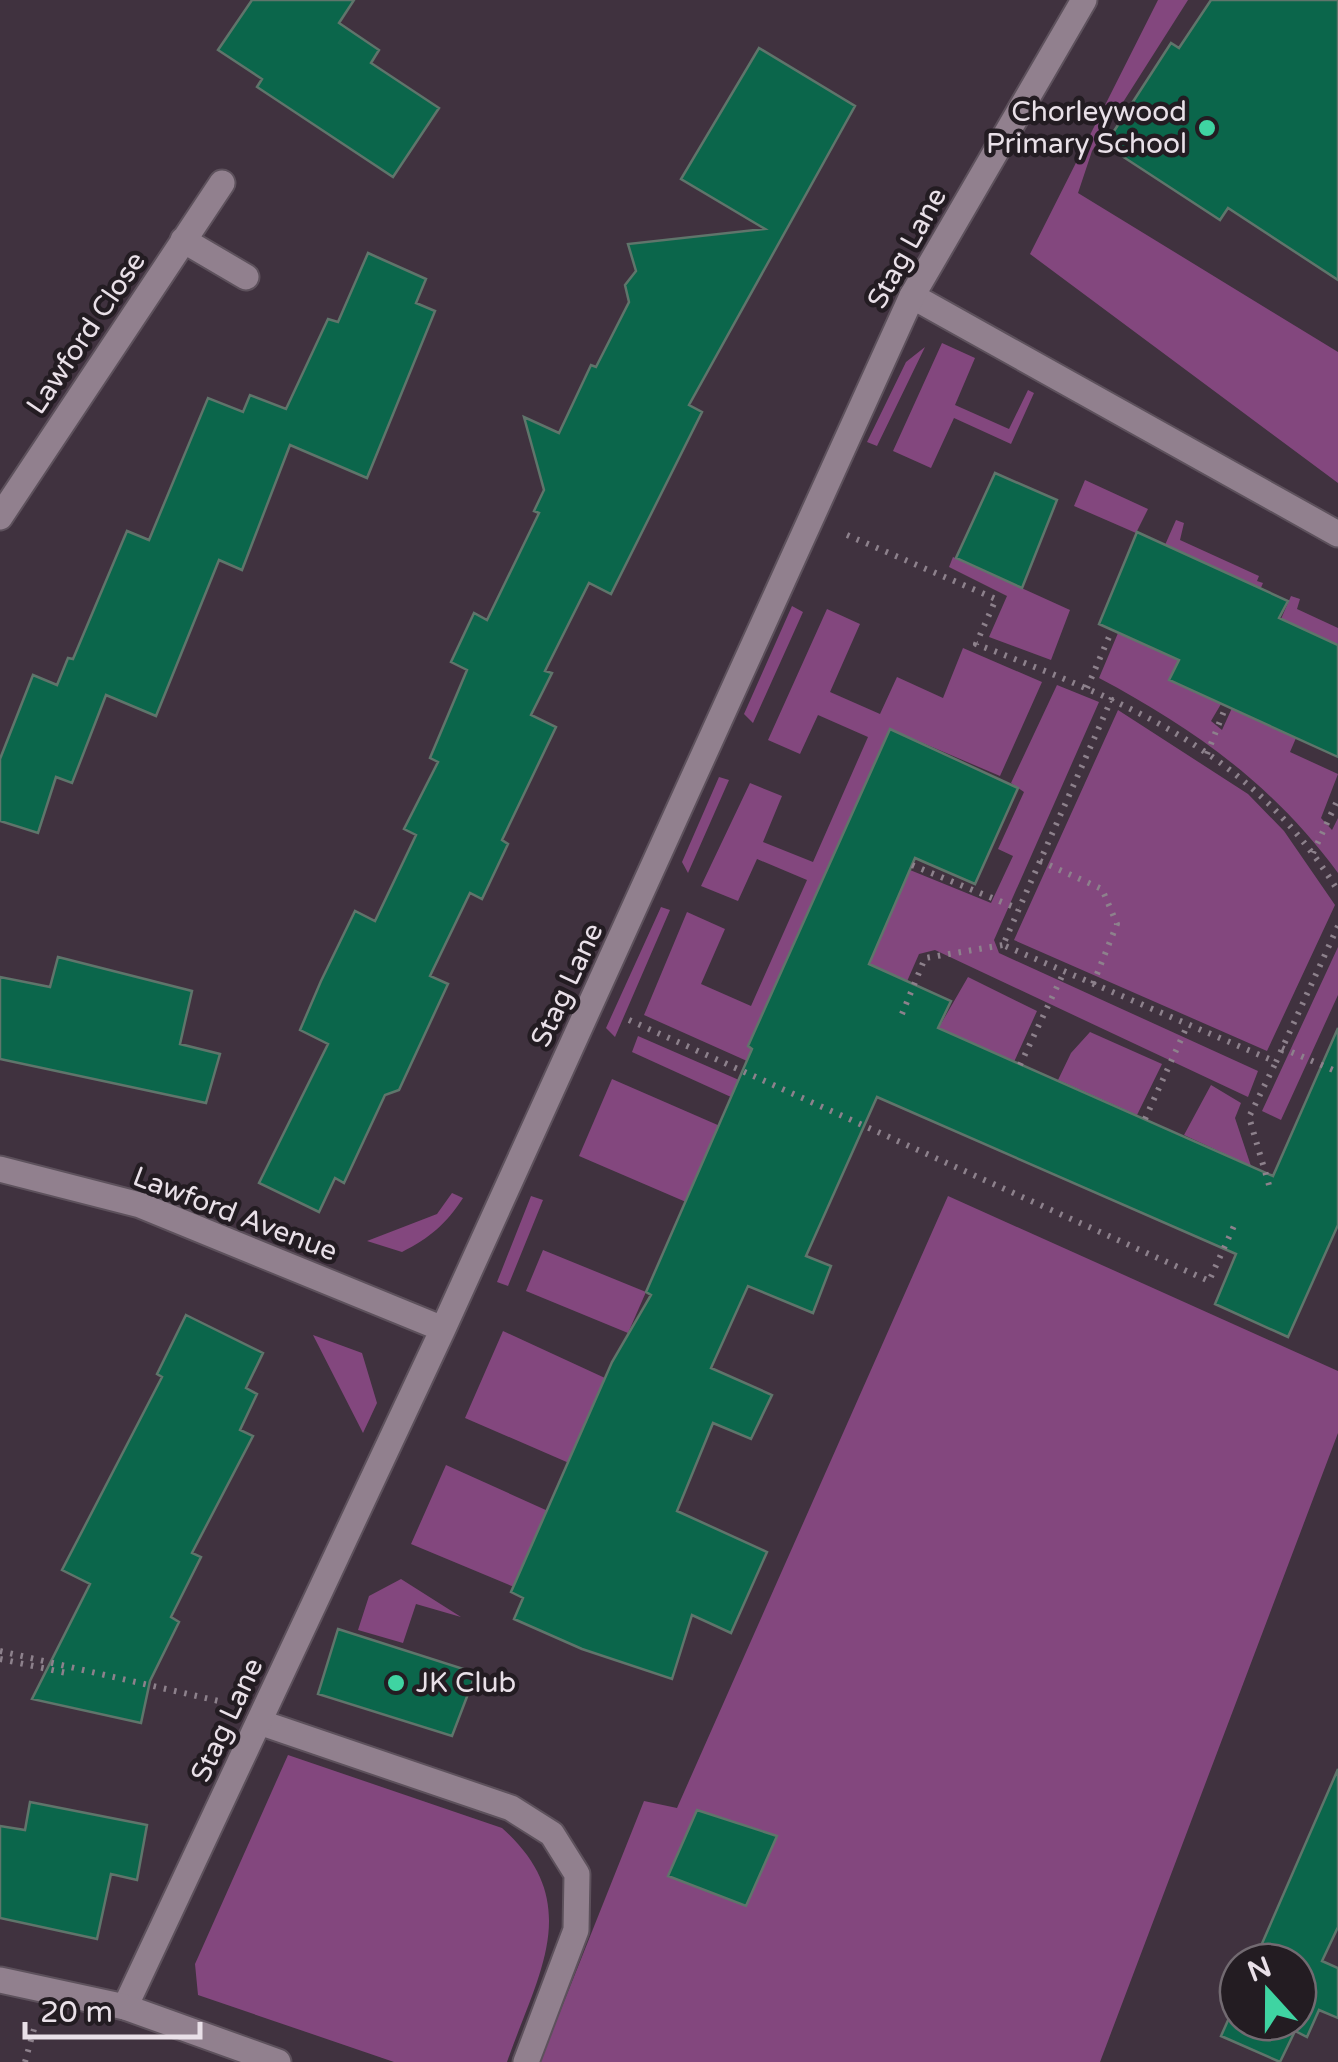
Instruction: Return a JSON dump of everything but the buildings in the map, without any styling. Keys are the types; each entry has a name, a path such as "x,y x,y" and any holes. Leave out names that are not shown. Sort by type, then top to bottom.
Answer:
{"street":[{"name":"Stag Lane","path":"125,2007 443,1329 912,296 1084,0"},
{"name":"Lawford Close","path":"0,517 222,183"},
{"path":"184,240 246,277"},
{"path":"912,296 1338,534"},
{"name":"Lawford Avenue","path":"0,1170 140,1205 443,1329"},
{"path":"261,1717 511,1808 552,1834 577,1874 576,1930 526,2062"},
{"path":"0,1980 125,2007 278,2062"}],"path":[{"path":"809,519 996,599 976,644 1146,713 1256,789 1313,854 1338,891"},
{"path":"1088,688 1112,630"},
{"path":"1003,945 1112,698"},
{"path":"1206,754 1226,706"},
{"path":"1313,854 1338,799"},
{"path":"1040,862 1102,889 1116,924 1093,984"},
{"path":"912,865 1019,910"},
{"path":"1269,1185 1249,1117 1338,926"},
{"path":"902,1014 925,958 1003,945 1276,1062"},
{"path":"1020,1065 1064,972"},
{"path":"592,1004 1209,1281 1234,1226"},
{"path":"1145,1118 1188,1024"},
{"path":"1282,1048 1338,1072"},
{"path":"0,1651 261,1717"},
{"path":"0,1659 71,1674"}],"shaded area":[{"path":"1158,0 1188,0 1092,151 1078,193 1338,352 1338,483 1030,254"},
{"path":"942,343 975,358 955,405 1009,429 1028,390 1034,393 1011,444 954,418 931,468 893,451"},
{"path":"925,347 877,446 867,442 906,362"},
{"path":"1085,480 1148,509 1136,533 1074,506"},
{"path":"1176,520 1184,523 1180,540 1259,576 1257,581 1263,583 1251,611 1165,545"},
{"path":"953,557 1070,610 1051,660 989,637 1007,596 949,567"},
{"path":"1291,596 1300,599 1297,609 1338,628 1338,645 1281,619"},
{"path":"792,606 803,612 753,723 744,714"},
{"path":"827,609 860,624 830,692 880,714 897,677 943,698 963,648 1042,682 1000,776 890,729 748,1045 752,1049 747,1061 644,1015 687,912 725,929 701,984 751,1006 807,880 757,859 738,901 701,886 750,783 782,796 763,842 813,862 868,737 818,715 800,754 768,740"},
{"path":"1118,633 1179,660 1170,680 1221,704 1211,721 1222,730 1232,708 1296,738 1290,752 1338,774 1321,818 1332,830 1338,818 1338,873 1287,813 1230,762 1168,718 1099,678"},
{"path":"1057,685 1099,702 994,940 999,953 1258,1071 1248,1097 935,950 919,954 898,1002 859,985 910,870 991,903 1013,856 998,849 1024,792 1011,783"},
{"path":"1118,710 1248,794 1284,831 1335,905 1267,1051 1014,940"},
{"path":"719,777 729,780 688,873 682,862"},
{"path":"661,907 670,910 615,1037 606,1028"},
{"path":"1338,947 1338,995 1281,1120 1262,1111"},
{"path":"968,977 1037,1011 1014,1062 938,1029"},
{"path":"1090,1032 1162,1064 1137,1115 1058,1080 1071,1053"},
{"path":"638,1036 739,1080 731,1097 632,1052"},
{"path":"612,1079 720,1126 686,1202 579,1156"},
{"path":"1211,1085 1241,1103 1235,1118 1251,1166 1184,1135"},
{"path":"452,1193 463,1198 457,1207 437,1230 412,1247 402,1252 367,1241 437,1214"},
{"path":"531,1196 543,1200 508,1286 497,1282"},
{"path":"948,1196 1338,1371 1338,1433 1100,2062 540,2062 644,1801 677,1808"},
{"path":"543,1250 646,1292 628,1333 526,1291"},
{"path":"503,1331 605,1378 569,1463 465,1418"},
{"path":"313,1335 362,1353 377,1403 363,1433"},
{"path":"446,1465 548,1511 514,1587 411,1544"},
{"path":"401,1579 461,1617 416,1604 403,1643 358,1630 369,1596"},
{"path":"288,1755 502,1828 528,1856 543,1884 549,1912 548,1940 507,2062 394,2062 198,1995 195,1964"}],"place":[{"name":"Chorleywood Primary School","path":"1207,128"},
{"name":"JK Club","path":"396,1683"}]}
